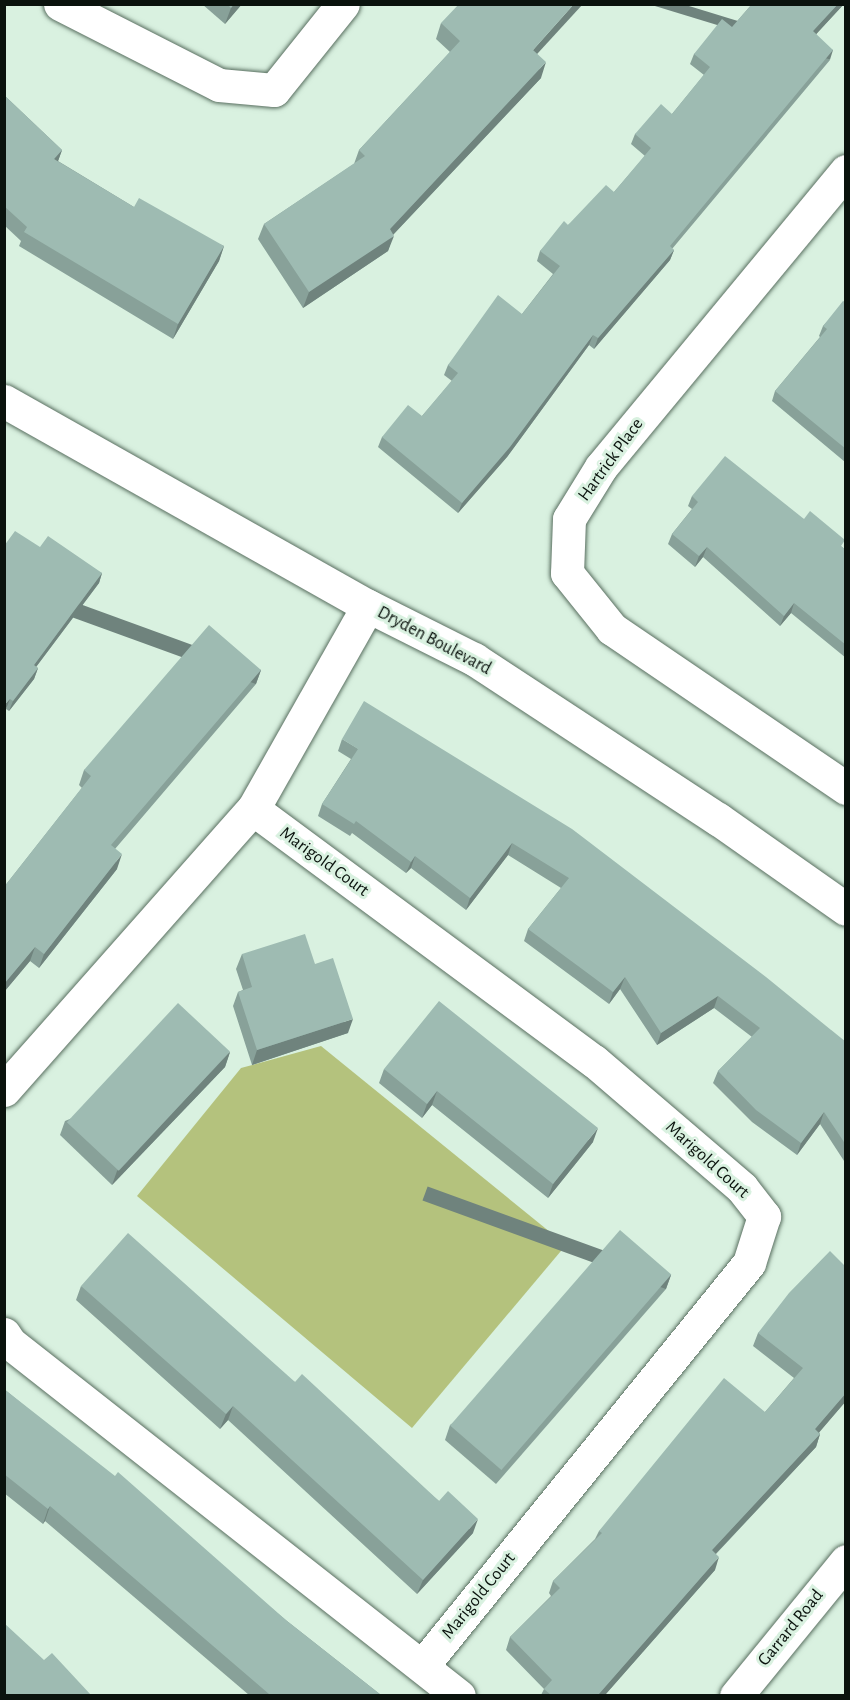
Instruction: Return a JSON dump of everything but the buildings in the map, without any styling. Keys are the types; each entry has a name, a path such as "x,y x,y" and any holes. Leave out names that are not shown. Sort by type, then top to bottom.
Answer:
{"street":[{"path":"60,4 219,86 274,90 343,4"},
{"name":"Hartrick Place","path":"846,171 601,467 569,519 567,573 612,629 846,788"},
{"name":"Dryden Boulevard","path":"4,401 368,606 474,658 718,819 846,909"},
{"path":"4,1090 253,809 368,606"},
{"name":"Marigold Court","path":"253,809 594,1061 742,1188 764,1216 749,1263 423,1665"},
{"path":"4,1334 10,1343 459,1695"},
{"name":"Garrard Road","path":"736,1695 846,1561"}],"green space":[{"path":"321,1046 566,1245 412,1428 137,1196 241,1068"}]}
